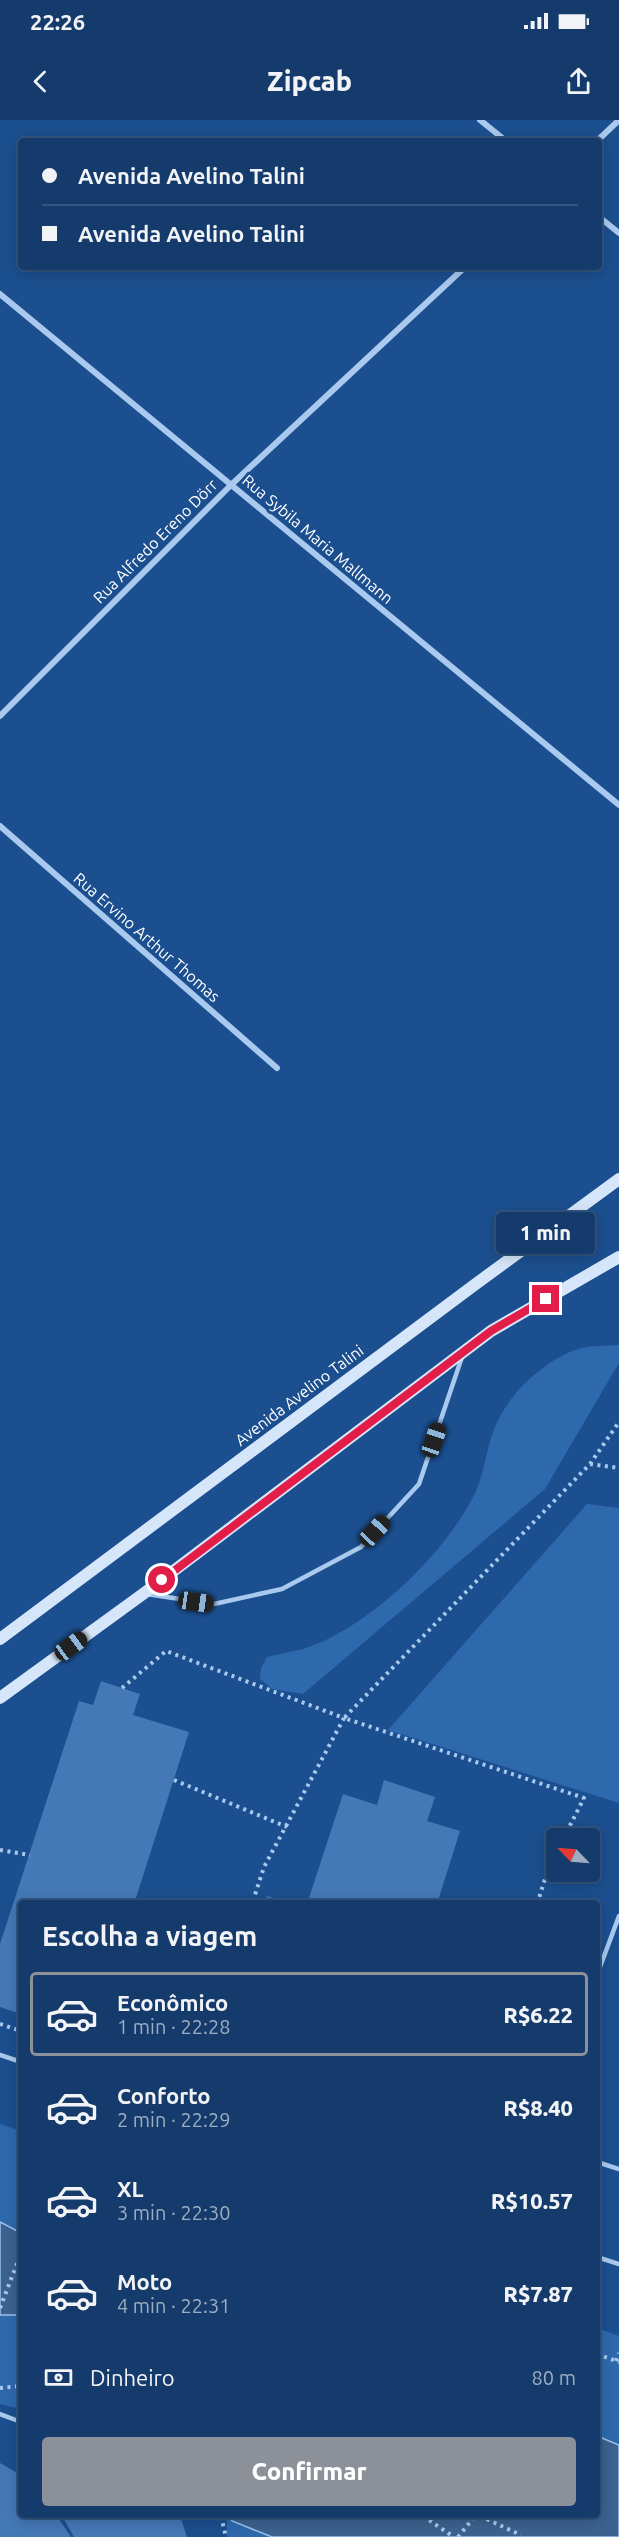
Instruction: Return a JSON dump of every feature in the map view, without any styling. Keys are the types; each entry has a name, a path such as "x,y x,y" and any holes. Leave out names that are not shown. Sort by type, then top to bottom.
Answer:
{"main road":[{"name":"Avenida Avelino Talini","path":"0,1639 619,1179"},
{"path":"0,1698 143,1594 491,1331 619,1257"}],"street":[{"path":"480,120 502,138"},
{"path":"600,138 619,120"},
{"path":"602,219 619,233"},
{"name":"Rua Alfredo Ereno Dörr","path":"0,716 231,485 462,270"},
{"name":"Rua Sybila Maria Mallmann","path":"0,294 619,805"},
{"name":"Rua Ervino Arthur Thomas","path":"0,826 277,1068"}],"lane":[{"path":"143,1594 214,1604 282,1589 361,1547 419,1484 464,1352"},
{"path":"600,1967 619,1916"},
{"path":"0,2055 18,2061"},
{"path":"600,2163 619,2169"},
{"path":"600,2258 619,2264"},
{"path":"0,2414 18,2421"}],"path":[{"path":"253,1900 264,1867 345,1718 590,1464 619,1422"},
{"path":"590,1464 619,1468"},
{"path":"122,1688 166,1652 345,1718 584,1798 569,1828"},
{"path":"174,1780 287,1827"},
{"path":"0,1850 30,1855"},
{"path":"538,1900 546,1876"},
{"path":"0,2024 18,2030"},
{"path":"0,2308 18,2261"},
{"path":"600,2355 618,2362 619,2354"},
{"path":"0,2388 18,2386"},
{"path":"221,2518 226,2537"},
{"path":"426,2518 456,2537 473,2518"},
{"path":"484,2518 521,2535"}],"shaded area":[{"path":"619,1345 619,1363 545,1489 303,1694 272,1689 260,1679 261,1668 267,1657 303,1649 352,1625 377,1608 423,1566 460,1520 473,1497 480,1482 490,1440 506,1406 538,1371 578,1349"},
{"path":"587,1504 619,1508 619,1803 388,1730"},
{"path":"0,2124 18,2130 18,2408 0,2404"},
{"path":"0,2222 18,2231 18,2315 0,2315"},
{"path":"600,2329 619,2336 619,2537 227,2537 227,2518 600,2518"},
{"path":"600,2437 619,2445 619,2537 272,2537 232,2521 231,2518 600,2518"}],"building":[{"path":"101,1681 140,1694 133,1715 189,1732 135,1900 18,1900 18,2013 0,2007 0,1944 79,1701 93,1705"},
{"path":"384,1780 435,1797 427,1821 460,1831 438,1900 308,1900 343,1794 377,1805"},
{"path":"267,1896 280,1900 266,1900"},
{"path":"0,2463 18,2473 18,2518 58,2518 71,2537 0,2537"},
{"path":"63,2518 181,2518 187,2537 74,2537"}],"route":[{"path":"162,1580 491,1331 546,1299"}]}
